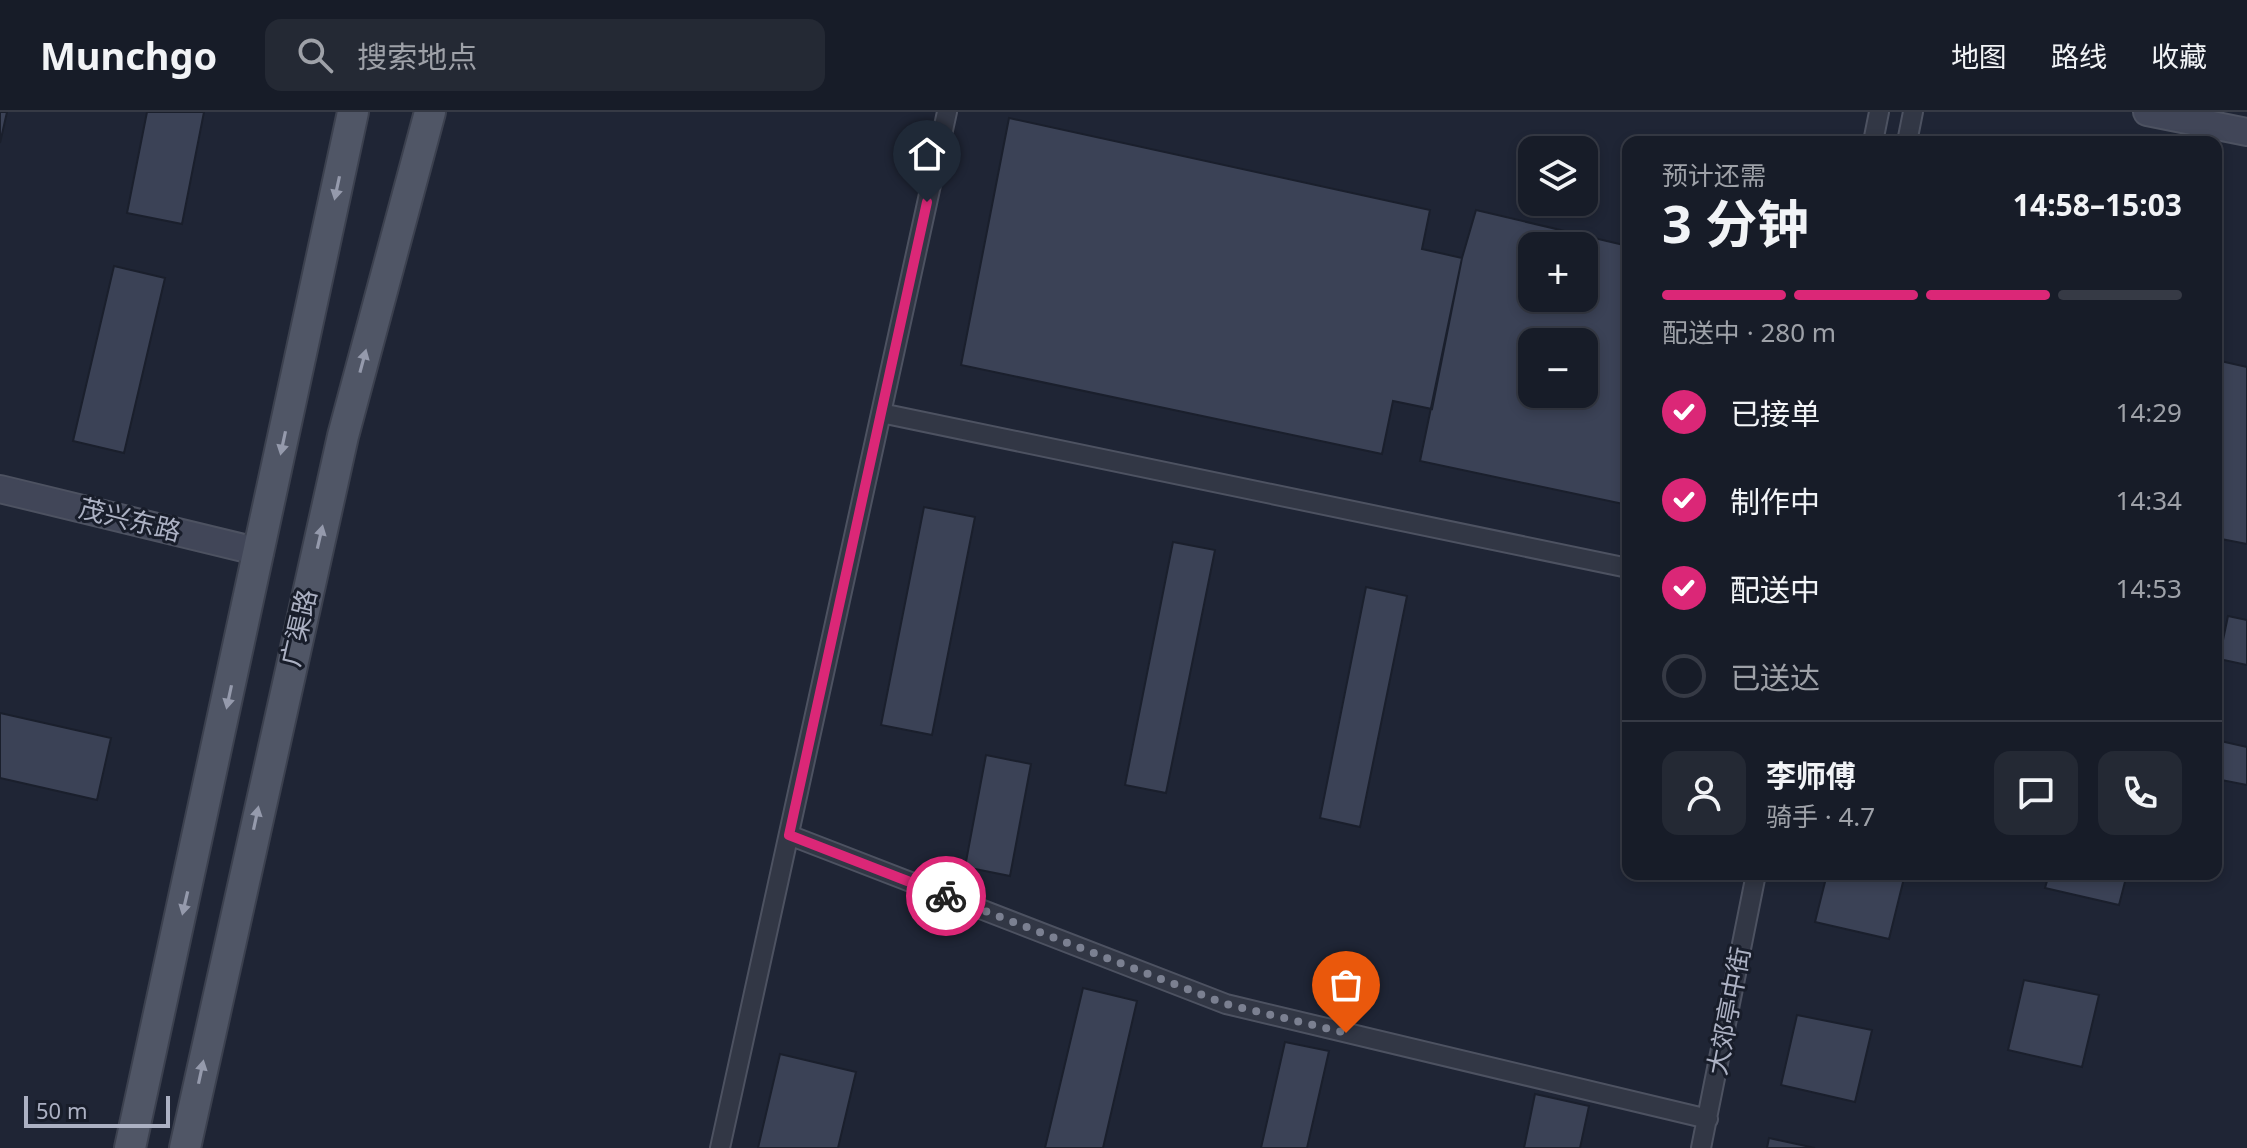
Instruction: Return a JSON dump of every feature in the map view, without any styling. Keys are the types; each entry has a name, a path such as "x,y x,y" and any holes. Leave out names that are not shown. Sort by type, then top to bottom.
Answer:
{"main road":[{"name":"广渠路","path":"130,1148 353,112"},
{"name":"广渠路","path":"185,1148 343,436 430,112"}],"street":[{"path":"720,1148 947,112"},
{"path":"1874,136 1879,112"},
{"path":"1908,136 1913,112"},
{"path":"2147,112 2247,132"},
{"path":"881,413 1622,567"},
{"name":"茂兴东路","path":"0,489 260,552"},
{"path":"789,835 1226,1004 1708,1119"},
{"name":"大郊亭中街","path":"1701,1148 1755,880"}],"building":[{"path":"0,112 7,112 0,143"},
{"path":"147,112 204,112 182,224 127,213"},
{"path":"1009,118 1430,210 1422,249 1462,258 1432,409 1393,401 1382,454 961,365"},
{"path":"1476,210 1569,232 1518,232 1518,312 1598,312 1598,239 1622,245 1622,504 1420,461 1462,258"},
{"path":"114,266 165,278 124,453 73,441"},
{"path":"2222,361 2247,367 2247,544 2222,539"},
{"path":"924,507 975,517 932,735 881,725"},
{"path":"1173,542 1215,550 1166,793 1125,785"},
{"path":"1366,587 1407,596 1360,827 1320,818"},
{"path":"2228,616 2247,620 2247,665 2222,660"},
{"path":"0,713 111,738 97,800 0,778"},
{"path":"2222,741 2247,747 2247,785 2222,780"},
{"path":"986,755 1031,764 1010,876 965,867"},
{"path":"1826,880 1904,880 1889,939 1815,922"},
{"path":"2047,880 2125,880 2119,905 2045,888"},
{"path":"2024,980 2099,995 2082,1067 2008,1050"},
{"path":"1083,988 1137,1001 1103,1148 1045,1148"},
{"path":"1797,1015 1872,1030 1855,1102 1781,1085"},
{"path":"1285,1042 1329,1051 1307,1148 1261,1148"},
{"path":"780,1054 856,1072 838,1148 758,1148"},
{"path":"1535,1094 1589,1106 1580,1148 1524,1148"},
{"path":"1769,1138 1815,1148 1767,1148"}],"way so far":[{"path":"946,896 1226,1004 1346,1033"}],"route":[{"path":"927,202 789,835 946,896"}]}
